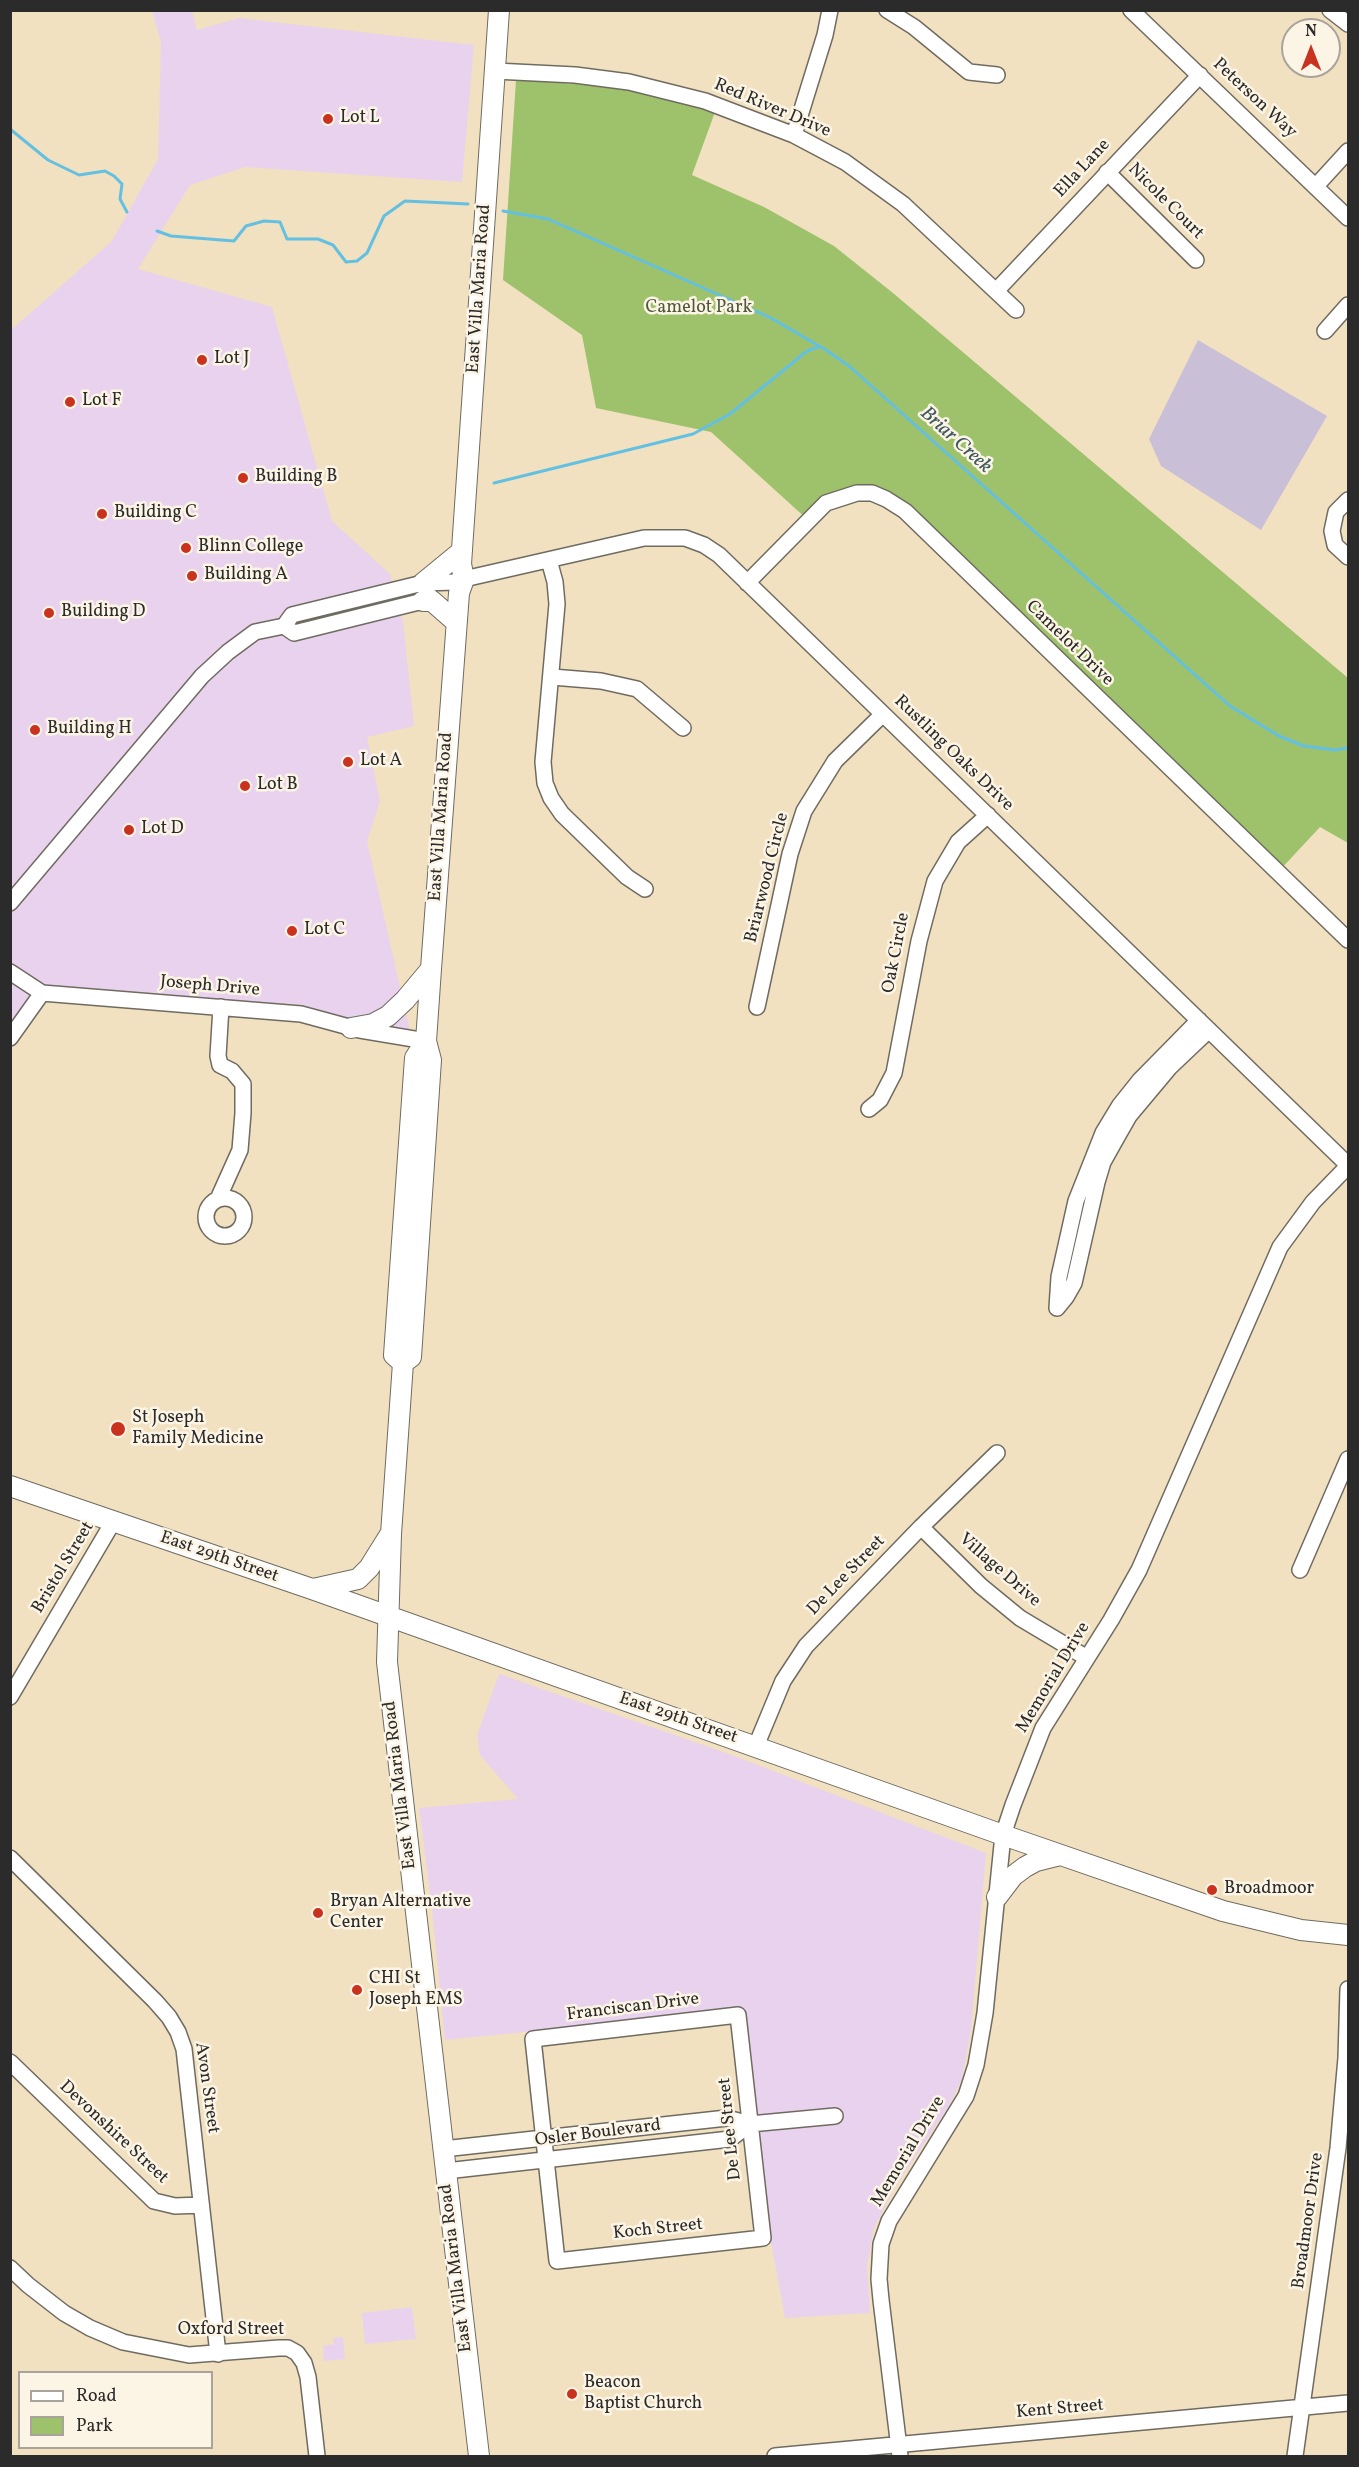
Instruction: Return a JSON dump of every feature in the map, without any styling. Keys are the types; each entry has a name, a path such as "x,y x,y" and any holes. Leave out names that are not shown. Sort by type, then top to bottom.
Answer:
{"main road":[{"name":"East Villa Maria Road","path":"479,2457 387,1662 387,1616 390,1534 403,1363 394,1355 413,1082 415,1058 426,1041 499,10"},
{"path":"456,622 423,592 460,574"},
{"path":"351,1028 373,1024 388,1016 431,969"},
{"name":"East 29th Street","path":"10,1486 312,1589 1223,1911 1301,1930 1348,1935"},
{"path":"312,1589 358,1579 369,1568 390,1534"},
{"path":"997,1897 1013,1876 1025,1867 1036,1861 1061,1855"}],"street":[{"path":"794,135 825,35 830,10"},
{"path":"887,10 914,27 969,72 997,75"},
{"name":"Peterson Way","path":"1131,10 1348,218"},
{"path":"1330,10 1348,24"},
{"name":"Red River Drive","path":"495,71 575,75 628,82 705,101 794,135 845,162 903,204 1016,310"},
{"name":"Ella Lane","path":"996,291 1200,75"},
{"path":"1316,186 1348,151"},
{"name":"Nicole Court","path":"1107,172 1196,260"},
{"path":"1325,331 1348,305"},
{"name":"Camelot Drive","path":"747,583 826,503 856,493 872,493 886,499 905,511 1348,940"},
{"path":"1348,500 1336,512 1332,531 1335,545 1348,558"},
{"name":"Rustling Oaks Drive","path":"10,903 202,676 228,652 255,632 284,626 292,615 423,592 460,574 549,560 644,537 685,538 704,545 719,555 1348,1166"},
{"path":"549,560 555,582 557,604 543,762 545,783 551,798 562,814 627,877 645,889"},
{"path":"552,677 601,681 637,689 683,728"},
{"name":"Briarwood Circle","path":"757,1007 790,854 804,811 835,761 883,714"},
{"name":"Oak Circle","path":"869,1109 880,1100 894,1073 919,941 935,881 958,842 988,815"},
{"path":"10,972 42,993 10,1038"},
{"name":"Joseph Drive","path":"42,993 301,1014 351,1028 426,1041"},
{"path":"218,1199 240,1150 243,1113 243,1084 232,1071 220,1065 218,1056 221,1007"},
{"path":"1091,1180 1074,1283 1066,1298 1057,1308 1059,1277 1076,1201 1103,1162 1129,1116 1204,1025"},
{"name":"Memorial Drive","path":"899,2451 879,2279 881,2244 889,2221 966,2096 976,2065 985,2013 1003,1835 1043,1728 1139,1570 1280,1247 1308,1209 1348,1166"},
{"name":"De Lee Street","path":"756,1746 783,1681 806,1646 921,1527 997,1453"},
{"path":"1300,1570 1348,1460"},
{"name":"Bristol Street","path":"10,1696 114,1522"},
{"name":"Village Drive","path":"921,1527 981,1586 1020,1618 1087,1658"},
{"name":"Avon Street","path":"10,1858 155,2001 178,2032 184,2049 218,2354"},
{"name":"Broadmoor Drive","path":"1294,2457 1338,2148 1348,1989"},
{"name":"De Lee Street","path":"738,2015 763,2238"},
{"name":"Franciscan Drive","path":"543,2138 533,2039 738,2015"},
{"name":"Devonshire Street","path":"10,2062 154,2201 175,2206 201,2205"},
{"name":"Osler Boulevard","path":"443,2149 727,2118 750,2124 835,2116"},
{"name":"Osler Boulevard","path":"446,2171 730,2139 750,2124"},
{"path":"543,2138 546,2160"},
{"name":"Koch Street","path":"546,2160 557,2261 763,2238"},
{"name":"Oxford Street","path":"10,2268 64,2313 90,2328 123,2342 189,2355 279,2348 288,2348 297,2353 304,2362 308,2377 317,2457"},
{"name":"Kent Street","path":"775,2457 899,2451 1348,2403"}],"shaded area":[{"name":"Blinn College","path":"152,11 192,11 197,30 239,18 474,45 462,182 245,167 190,185 138,269 272,307 332,521 390,574 403,621 414,726 367,737 380,801 367,841 410,1031 43,993 11,1038 11,330 112,241 158,159 161,42"},
{"path":"1198,340 1327,416 1261,530 1161,466 1149,439"},
{"path":"499,1674 732,1755 986,1853 971,2030 962,2079 949,2106 894,2189 874,2228 867,2265 870,2313 785,2318 769,2231 743,2010 445,2040 419,1808 518,1799 480,1755 477,1735"},
{"path":"412,2307 416,2339 365,2344 362,2313"},
{"path":"343,2337 345,2359 324,2361 323,2346 334,2344 333,2338"}],"green space":[{"name":"Camelot Park","path":"516,80 591,85 637,91 683,100 715,112 692,175 764,207 834,246 893,293 1348,678 1348,843 1320,827 1279,871 905,511 857,493 808,520 711,432 596,408 582,335 503,280"}],"waterway":[{"name":"Briar Creek","path":"10,129 48,160 79,175 105,171 114,176 122,184 120,199 127,212"},
{"name":"Briar Creek","path":"157,231 171,236 234,241 246,226 264,221 280,222 287,239 318,239 333,245 346,262 357,261 367,253 384,216 405,201 468,204"},
{"name":"Briar Creek","path":"503,211 548,219 771,318 826,350 849,366 1230,706 1279,736 1304,746 1335,750 1348,748"},
{"path":"494,483 693,434 730,414 807,351 818,347"}],"place":[{"name":"Lot L","path":"328,119"},
{"name":"Lot J","path":"202,360"},
{"name":"Lot F","path":"70,402"},
{"name":"Building B","path":"243,478"},
{"name":"Building C","path":"102,514"},
{"name":"Blinn College","path":"186,548"},
{"name":"Building A","path":"192,576"},
{"name":"Building D","path":"49,613"},
{"name":"Building H","path":"35,730"},
{"name":"Lot A","path":"348,762"},
{"name":"Lot B","path":"245,786"},
{"name":"Lot D","path":"129,830"},
{"name":"Lot C","path":"292,931"},
{"name":"St Joseph Family Medicine","path":"118,1429"},
{"name":"Broadmoor","path":"1212,1890"},
{"name":"Bryan Alternative Center","path":"318,1913"},
{"name":"CHI St Joseph EMS","path":"357,1990"},
{"name":"Beacon Baptist Church","path":"572,2394"}]}
